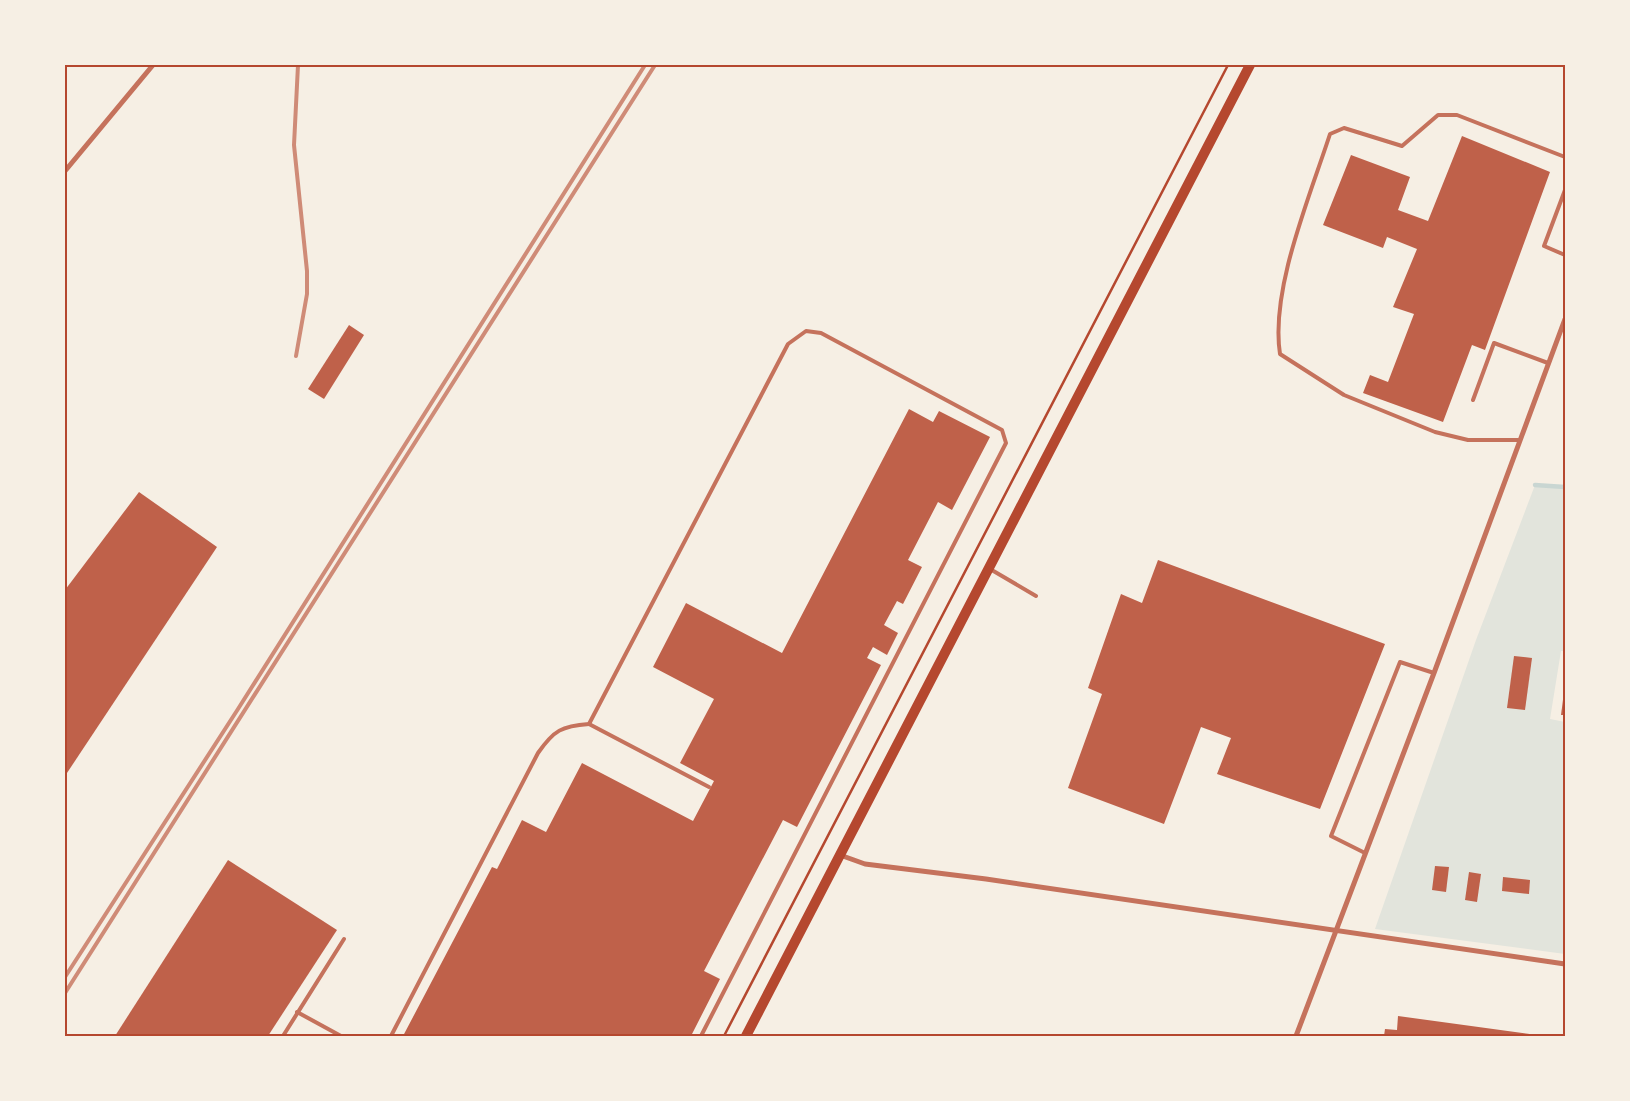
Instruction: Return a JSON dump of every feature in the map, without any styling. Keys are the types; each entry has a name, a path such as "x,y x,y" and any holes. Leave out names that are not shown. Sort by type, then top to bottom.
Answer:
{"main road":[{"path":"746,1036 1250,65"}],"street":[{"path":"65,171 153,65"},
{"path":"1296,1036 1434,673 1565,319"},
{"path":"840,855 865,864 986,879 1565,964"}],"lane":[{"path":"1519,440 1468,440 1435,432 1344,395 1280,354 1277,332 1287,269 1330,134 1344,128 1402,146 1438,115 1457,115 1565,157"},
{"path":"1565,190 1544,246 1565,255"},
{"path":"589,724 788,344 806,332 821,333 1002,430 1006,443 701,1036"},
{"path":"1473,400 1494,343 1548,363"},
{"path":"989,568 1036,596"},
{"path":"1365,853 1331,836 1400,662 1434,673"},
{"path":"391,1036 538,752 550,735 571,725 589,724 709,787"},
{"path":"283,1036 344,940"},
{"path":"297,1012 341,1036"}],"path":[{"path":"724,1036 1228,65"}],"shaded area":[{"path":"1535,485 1565,487 1565,651 1561,651 1550,719 1565,722 1565,954 1375,929 1476,640"}],"building":[{"path":"1462,136 1550,172 1485,350 1472,345 1443,422 1363,393 1370,375 1388,382 1414,314 1393,307 1417,249 1387,237 1383,248 1323,225 1351,155 1410,177 1398,210 1428,221"},
{"path":"349,325 364,335 324,399 308,389"},
{"path":"909,409 933,422 939,411 990,437 952,510 938,502 908,560 922,567 903,604 897,601 884,625 898,633 887,655 873,647 867,658 881,665 797,827 783,820 704,971 720,979 691,1036 403,1036 492,867 497,869 522,820 546,832 582,763 693,821 714,781 680,763 714,699 653,667 686,603 782,653"},
{"path":"139,492 217,547 65,776 65,590"},
{"path":"1158,560 1385,644 1320,809 1217,774 1231,738 1201,727 1164,824 1068,788 1102,694 1088,688 1121,594 1142,603"},
{"path":"1514,656 1532,658 1525,710 1507,708"},
{"path":"1564,692 1565,715 1561,715"},
{"path":"228,860 337,930 268,1036 115,1036"},
{"path":"1435,866 1449,867 1446,892 1432,890"},
{"path":"1469,872 1481,874 1477,902 1465,900"},
{"path":"1503,877 1530,880 1529,894 1502,891"},
{"path":"1398,1016 1537,1036 1384,1036 1385,1029 1397,1030"}],"waterway":[{"path":"1535,485 1565,487"}],"railway":[{"path":"296,356 307,294 307,271 294,145 298,65"},
{"path":"65,977 238,709 645,65"},
{"path":"65,993 655,65"}]}
